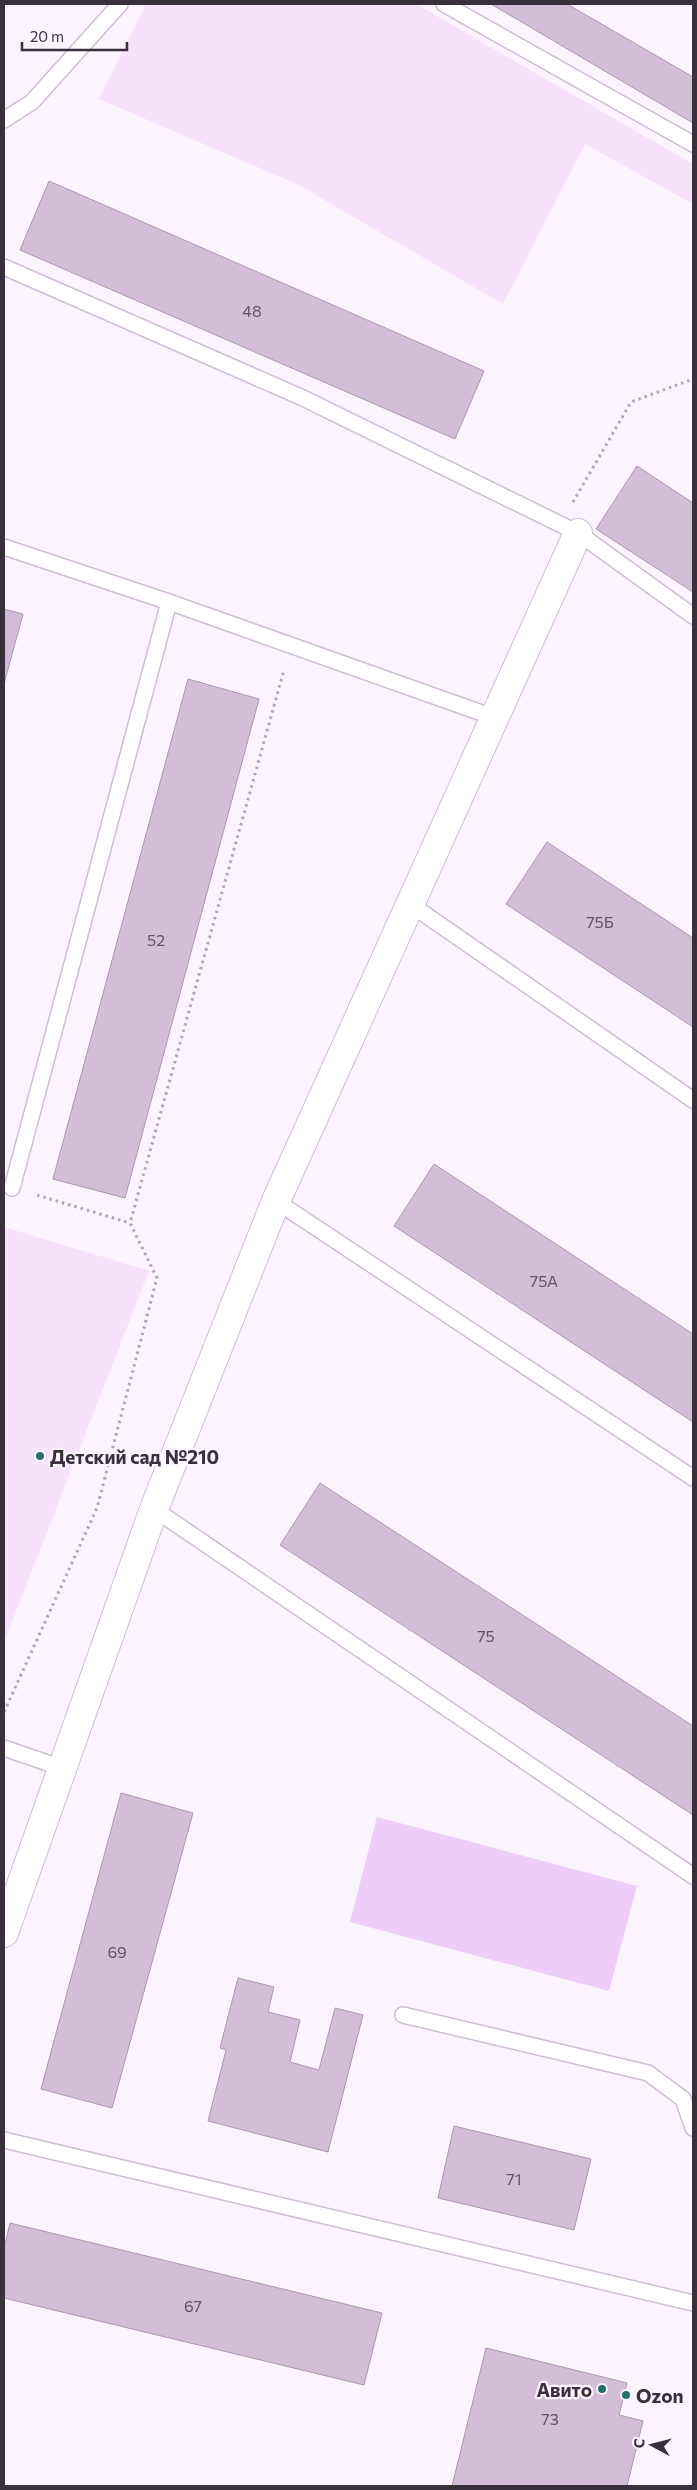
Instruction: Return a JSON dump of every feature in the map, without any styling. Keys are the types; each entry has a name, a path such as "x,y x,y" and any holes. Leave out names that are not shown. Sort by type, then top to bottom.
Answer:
{"street":[{"path":"4,1933 154,1508 276,1201 493,717 569,528"}],"lane":[{"path":"4,120 32,102 120,4"},
{"path":"444,4 693,144"},
{"path":"4,267 303,398 569,528 693,616"},
{"path":"4,547 169,602 493,717"},
{"path":"12,1188 169,602"},
{"path":"410,904 693,1100"},
{"path":"276,1201 693,1478"},
{"path":"154,1508 693,1876"},
{"path":"4,1748 62,1768"},
{"path":"403,2015 648,2073 683,2100 693,2128"},
{"path":"4,2140 693,2303"}],"path":[{"path":"569,528 632,402 693,379"},
{"path":"4,1712 96,1508 157,1278 130,1223 291,645"},
{"path":"12,1188 130,1223"}],"shaded area":[{"path":"146,4 416,4 693,164 693,204 585,144 503,304 297,184 99,99"},
{"name":"Детский сад №210","path":"4,1227 149,1271 4,1642"},
{"path":"377,1817 637,1886 609,1991 350,1922"}],"building":[{"path":"491,4 567,4 693,77 693,123"},
{"path":"49,181 484,371 455,439 20,250"},
{"path":"637,466 693,503 693,592 596,529"},
{"path":"4,609 23,614 4,684"},
{"path":"188,679 259,699 125,1198 53,1179"},
{"path":"547,842 693,938 693,1027 506,904"},
{"path":"434,1164 693,1334 693,1422 394,1226"},
{"path":"320,1483 693,1726 693,1815 280,1545"},
{"path":"121,1793 193,1813 112,2108 41,2089"},
{"path":"238,1978 274,1987 268,2012 300,2020 290,2062 319,2070 335,2008 363,2015 328,2152 208,2121 226,2050 220,2048"},
{"path":"454,2126 591,2159 574,2230 438,2198"},
{"path":"10,2223 382,2313 364,2385 4,2298 4,2249"},
{"path":"486,2348 627,2383 619,2415 643,2421 627,2486 452,2486"}],"place":[{"name":"Детский сад №210","path":"40,1456"},
{"name":"Авито","path":"602,2389"},
{"name":"Ozon","path":"626,2395"}]}
